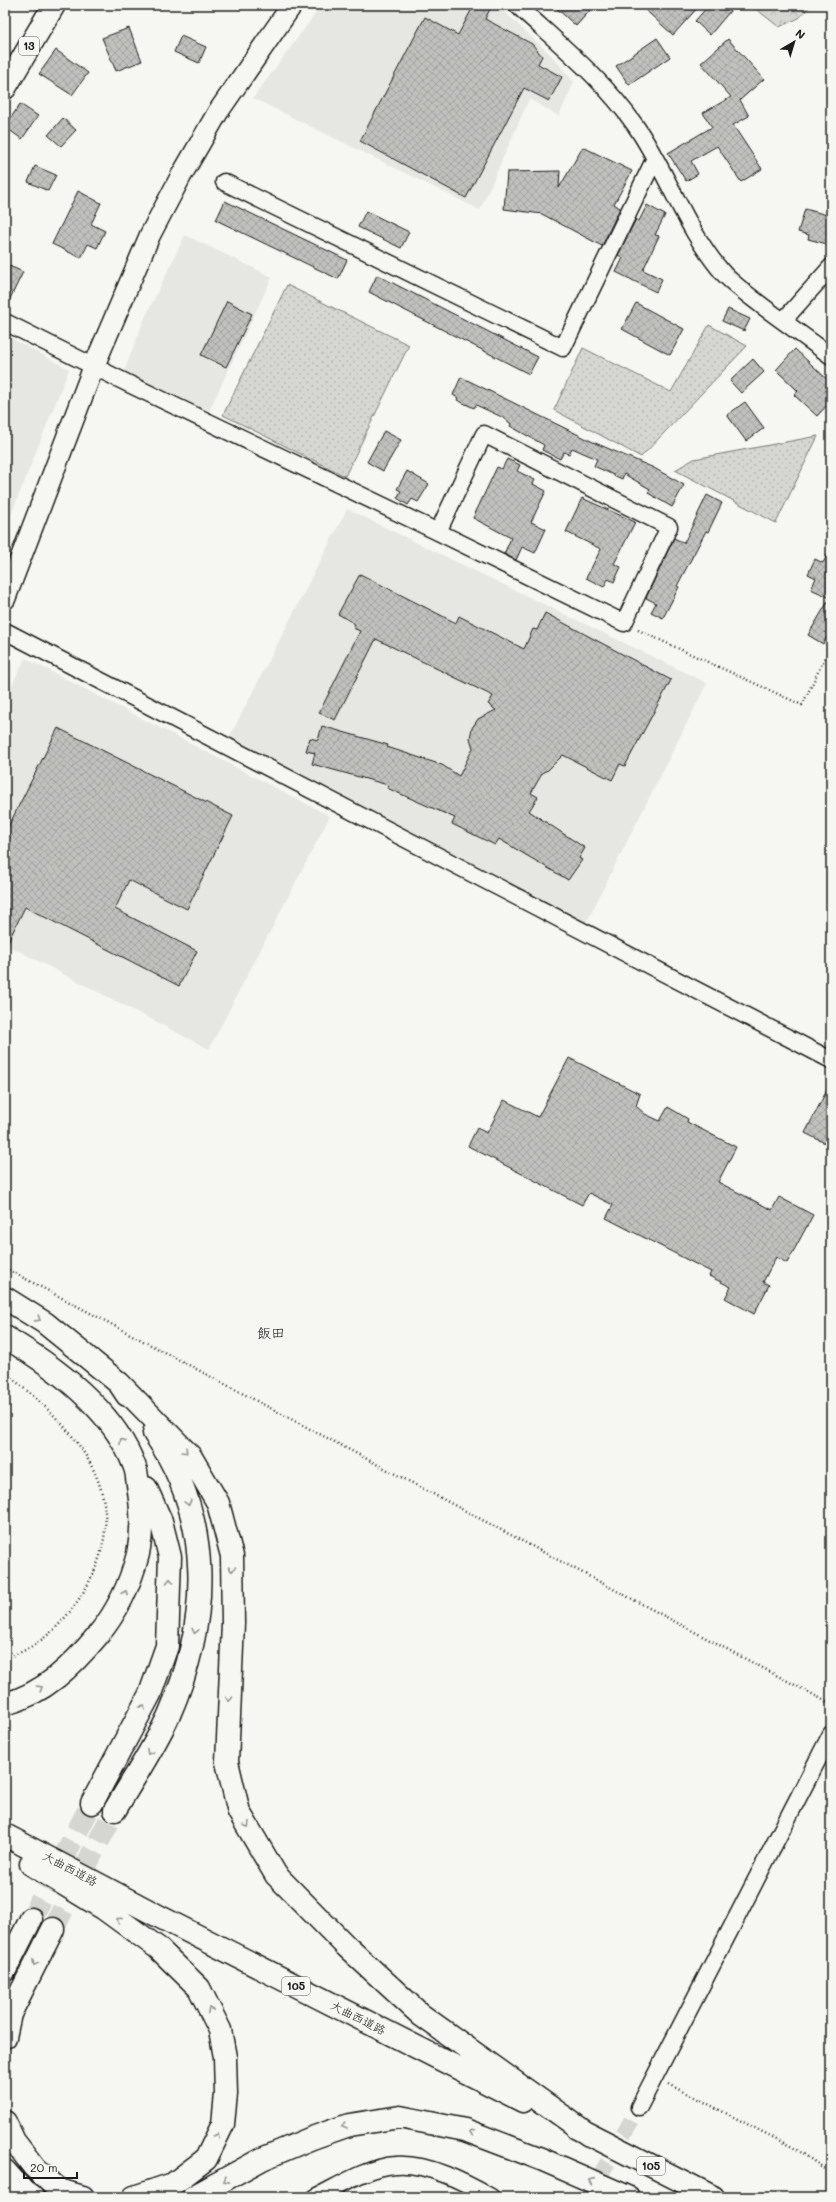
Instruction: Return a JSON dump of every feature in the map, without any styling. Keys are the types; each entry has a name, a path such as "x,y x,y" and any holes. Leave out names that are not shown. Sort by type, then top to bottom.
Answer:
{"main road":[{"name":"13","path":"5,88 54,5"},
{"path":"5,1298 45,1323 119,1383 191,1457 218,1503 232,1556 233,1623 227,1762 239,1812 276,1875 346,1946 421,2015 589,2135"},
{"path":"5,1336 36,1355 85,1394 117,1434 161,1521 170,1557 167,1646 150,1694 92,1803"},
{"path":"115,1810 168,1716 189,1661 198,1614 200,1574 194,1526 185,1493 169,1456 119,1383"},
{"path":"5,1704 22,1700 57,1678 83,1653 107,1625 125,1595 141,1538 143,1514 134,1465"},
{"name":"大曲西道路","path":"5,1835 162,1918 713,2197"},
{"path":"5,1848 103,1908 158,1948 199,1988 220,2030 225,2057 226,2094 222,2124 206,2159 173,2184 134,2197"},
{"path":"5,1970 31,1919"},
{"path":"5,2037 10,2014 53,1929"},
{"path":"193,2197 262,2159 312,2138 349,2124 400,2118 465,2130 541,2159 628,2197"},
{"path":"5,2122 14,2141 34,2167 59,2190 83,2197"},
{"path":"5,2171 22,2190 32,2197"}],"street":[{"path":"5,599 94,366 150,235 181,176 218,112 292,5"},
{"path":"516,5 584,66 613,96 635,125 655,158 703,248 724,275 831,356"},
{"path":"224,182 563,348 655,158"},
{"path":"783,321 831,267"},
{"path":"5,322 624,623 669,526 484,434 438,532"},
{"path":"5,631 831,1060"},
{"path":"639,2107 656,2078 831,1734"},
{"path":"316,2197 368,2172 395,2165 434,2170 466,2182 491,2197"}],"path":[{"path":"624,623 802,705 831,646"},
{"path":"5,1268 831,1704"},
{"path":"5,1373 54,1415 76,1440 94,1468 102,1489 106,1509 106,1531 100,1557 88,1585 71,1610 53,1631 33,1646 5,1658"},
{"path":"656,2078 796,2149 831,2173"}],"shaded area":[{"path":"322,5 497,5 552,56 574,82 559,116 529,99 480,210 253,98"},
{"path":"185,235 272,277 209,411 124,372 143,322"},
{"path":"5,335 69,369 5,530"},
{"path":"347,509 707,683 585,925 228,740"},
{"path":"25,658 330,816 209,1049 5,944 5,700"}],"green space":[{"path":"751,5 811,5 799,18 779,27"},
{"path":"287,285 409,345 345,476 223,415"},
{"path":"709,325 747,346 641,457 554,410 583,348 671,392"},
{"path":"818,436 776,523 675,470 694,459"}],"building":[{"path":"474,5 492,5 485,19 532,44 542,56 538,64 562,77 549,101 524,88 466,198 360,141 425,17 458,35"},
{"path":"553,5 595,5 576,26"},
{"path":"640,5 700,5 673,35"},
{"path":"709,5 735,5 710,35 695,21"},
{"path":"129,28 142,61 116,71 102,38"},
{"path":"181,36 206,47 199,63 174,52"},
{"path":"657,38 670,57 629,85 616,66"},
{"path":"728,39 764,79 740,100 749,116 733,125 762,169 741,182 717,146 691,161 698,174 686,181 668,153 712,127 703,113 731,97 701,63"},
{"path":"56,50 88,73 72,95 39,74"},
{"path":"20,104 38,116 22,139 5,127"},
{"path":"63,118 76,130 61,146 48,135"},
{"path":"583,147 632,171 614,204 620,208 602,246 542,214 504,209 507,172 560,171 559,188"},
{"path":"35,166 56,175 48,191 28,182"},
{"path":"78,191 101,203 91,224 105,231 97,248 88,244 81,258 52,244"},
{"path":"225,201 347,260 338,279 216,220"},
{"path":"647,205 665,215 655,235 659,236 643,270 662,279 656,292 616,272 623,258 618,255 636,219 639,221"},
{"path":"805,209 831,216 831,229 827,244 808,239 809,235 798,232"},
{"path":"366,211 409,232 401,248 358,227"},
{"path":"5,264 23,272 5,309"},
{"path":"377,275 538,357 529,374 369,292"},
{"path":"227,301 252,314 226,367 201,355"},
{"path":"636,303 684,329 670,355 622,329"},
{"path":"728,309 750,319 744,331 722,321"},
{"path":"795,349 831,383 831,401 817,416 794,395 798,391 776,370"},
{"path":"753,359 764,372 741,393 730,381"},
{"path":"461,377 593,442 654,468 684,485 672,507 648,493 650,489 624,474 622,479 594,466 597,459 572,448 569,454 564,452 560,459 542,450 544,445 510,426 511,424 504,418 476,405 474,408 457,400 458,398 453,395"},
{"path":"745,402 764,428 746,441 727,415"},
{"path":"384,431 401,440 383,471 367,462"},
{"path":"507,459 520,465 517,471 535,480 533,484 546,491 531,522 546,529 535,553 522,547 516,560 504,554 511,538 473,518 497,467 502,469"},
{"path":"407,471 429,484 418,502 412,499 408,505 397,498 401,491 397,489"},
{"path":"707,495 722,503 708,532 706,531 677,586 679,587 663,618 651,612 656,603 646,598 674,538 684,543"},
{"path":"582,498 635,522 614,564 621,567 614,582 608,579 604,587 586,578 601,549 566,532"},
{"path":"831,548 831,630 823,644 808,635 830,598 811,589 816,578 808,574 815,559 823,563"},
{"path":"360,574 456,623 459,616 524,649 533,629 537,630 545,613 671,680 625,766 620,764 612,780 563,755 548,770 543,772 531,793 538,797 529,811 585,848 579,858 582,860 568,880 499,839 495,845 452,824 455,818 387,788 388,785 312,764 315,753 306,751 310,738 318,740 322,726 388,745 387,747 442,765 459,776 473,748 470,738 472,728 478,719 496,710 488,704 493,696 376,639 335,720 319,713 360,631 353,628 355,624 338,614"},
{"path":"58,728 233,816 187,909 129,880 115,909 197,951 179,986 25,907 5,948 5,833"},
{"path":"569,1058 640,1094 636,1106 645,1114 660,1121 668,1107 688,1119 687,1122 736,1147 718,1182 772,1210 779,1197 813,1215 787,1263 776,1257 763,1282 769,1285 754,1314 725,1298 731,1287 709,1276 711,1272 606,1218 613,1205 589,1193 582,1205 468,1146 477,1128 487,1133 504,1100 538,1117"},
{"path":"831,1082 831,1146 805,1133"}],"tunnel":[{"path":"31,1919 92,1803"},
{"path":"53,1929 115,1810"},
{"path":"588,2197 639,2107"}],"district":[{"name":"飯田","path":"271,1333"}]}
